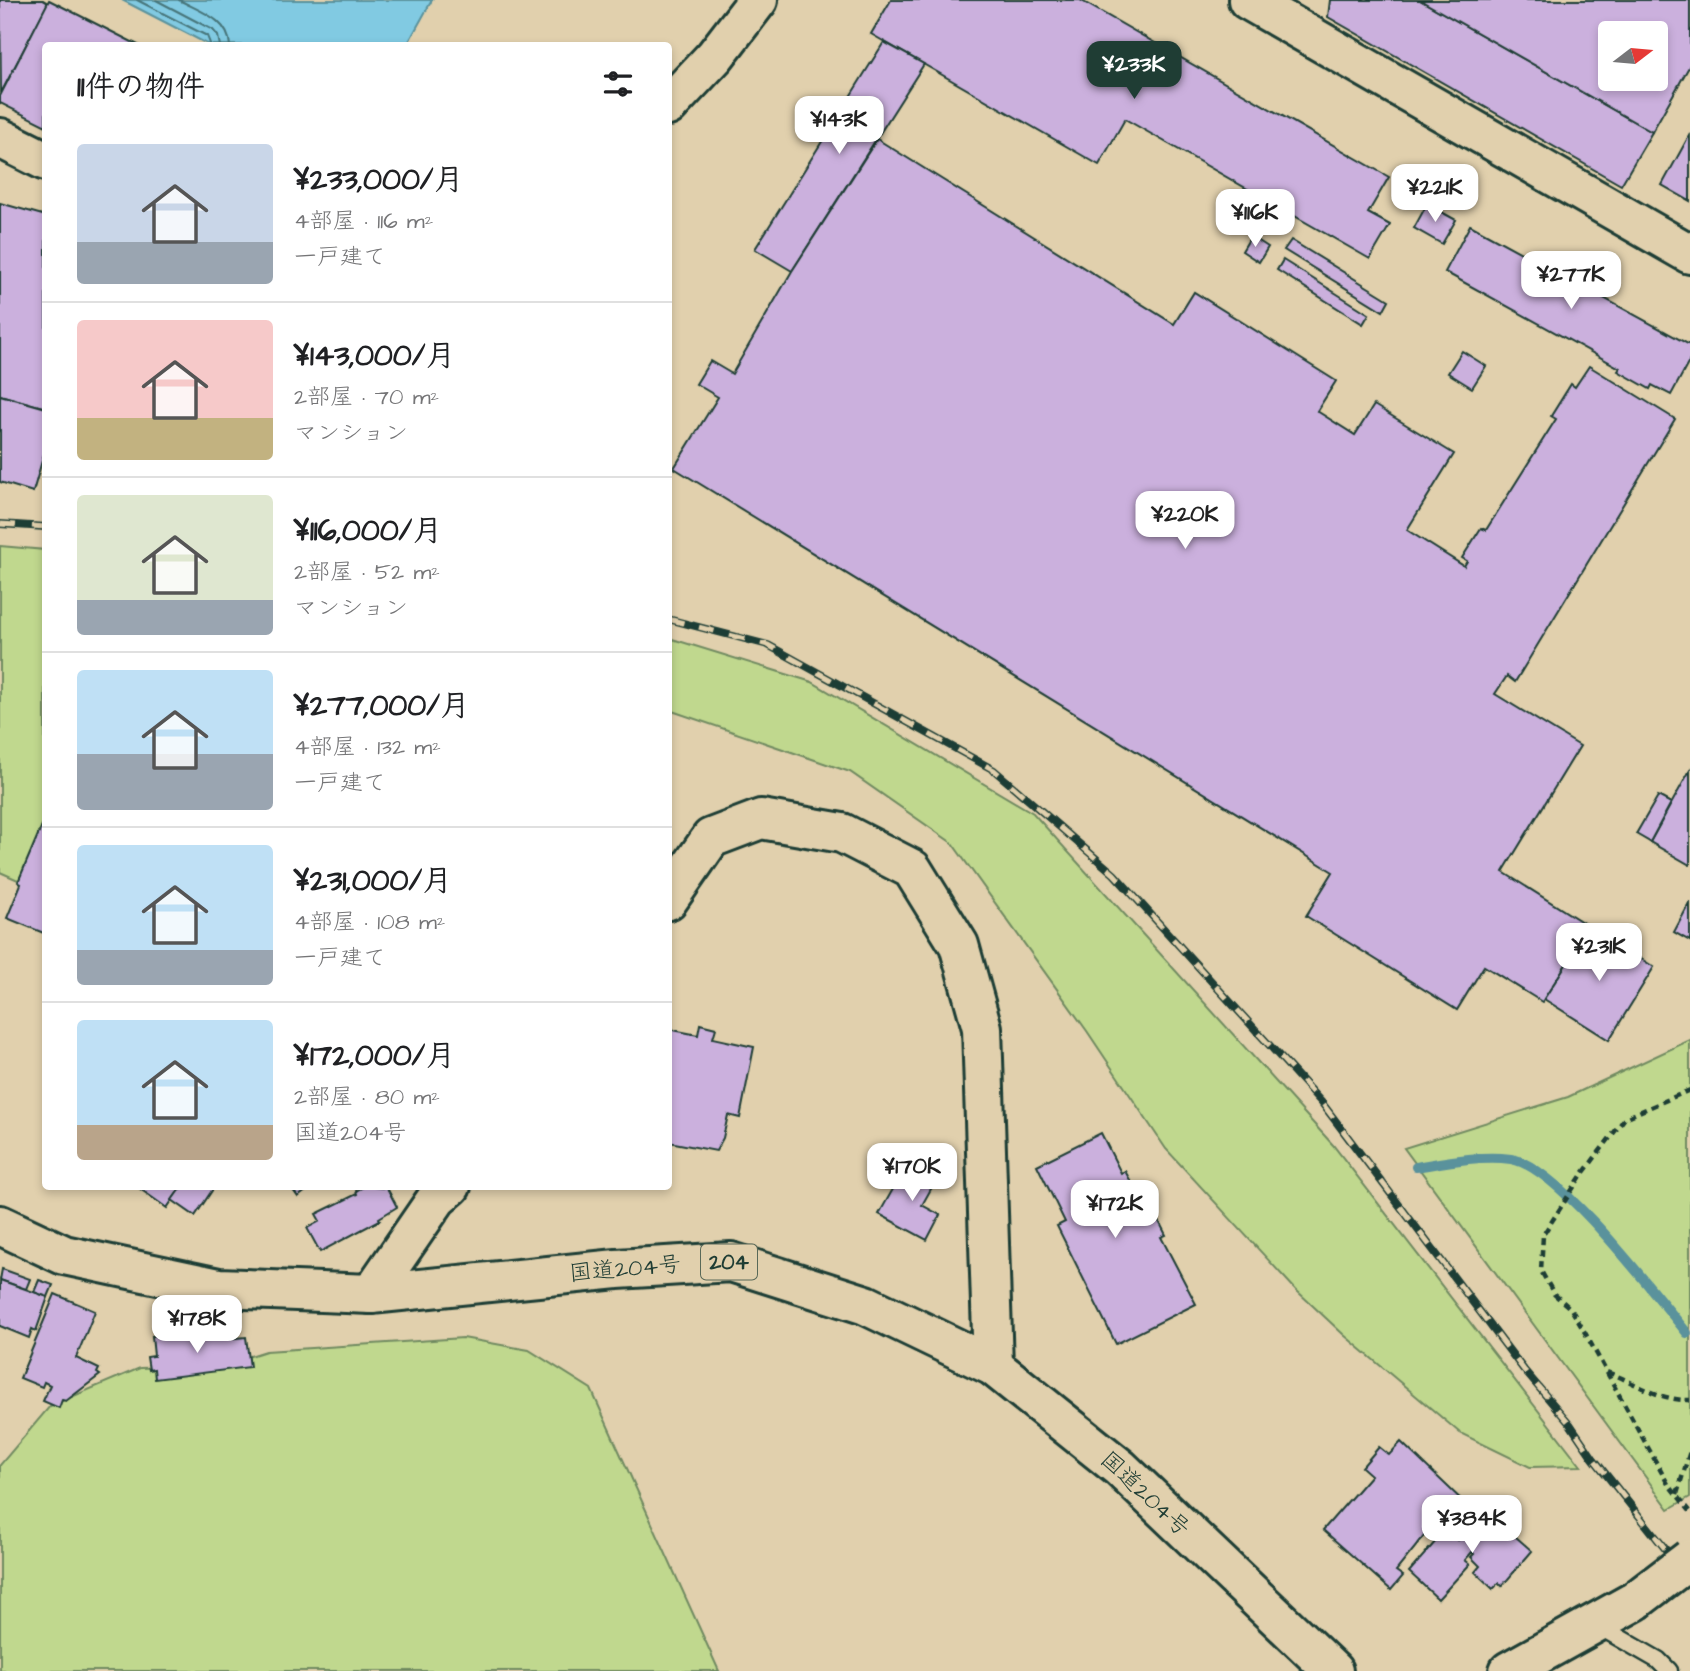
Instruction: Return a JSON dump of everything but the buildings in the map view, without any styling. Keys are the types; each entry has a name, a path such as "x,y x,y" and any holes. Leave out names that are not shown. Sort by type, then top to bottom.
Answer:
{"main road":[{"path":"672,102 715,56 758,0"},
{"path":"1248,0 1690,254"},
{"path":"0,138 42,159"},
{"path":"672,894 711,838 761,819 842,833 912,869 959,945 982,1028 993,1366"},
{"path":"371,1294 437,1198 446,1190"},
{"name":"国道204号","path":"0,1225 64,1255 219,1288 371,1294 617,1269 731,1262 866,1305 993,1366 1121,1468 1333,1671"},
{"path":"1509,1671 1635,1601 1690,1559"}],"lane":[{"path":"1595,1623 1657,1660 1669,1671"}],"path":[{"path":"1690,1090 1625,1118 1578,1181 1543,1235 1541,1271 1554,1294 1571,1310 1652,1455 1690,1511"},
{"path":"1607,1372 1650,1392 1676,1400 1690,1400"},
{"path":"1676,1494 1690,1451"}],"green space":[{"path":"0,546 42,550 42,891 0,872"},
{"path":"672,639 812,682 1033,813 1333,1145 1581,1466 1530,1467 1460,1433 1344,1335 1296,1290 1166,1149 1087,1031 952,843 850,772 672,711"},
{"path":"1690,1040 1690,1497 1669,1509 1404,1148 1568,1097"},
{"path":"463,1338 529,1350 591,1389 719,1671 0,1671 0,1465 50,1406 140,1368 222,1365 266,1351"}],"water":[{"path":"122,0 432,0 409,42 203,42"}],"waterway":[{"path":"1416,1167 1487,1158 1511,1159 1530,1167 1578,1206 1629,1262 1687,1333"}],"railway":[{"path":"0,524 42,527"},
{"path":"672,620 768,645 994,770 1114,874 1322,1103 1524,1370 1570,1424 1593,1458 1690,1580"}]}
